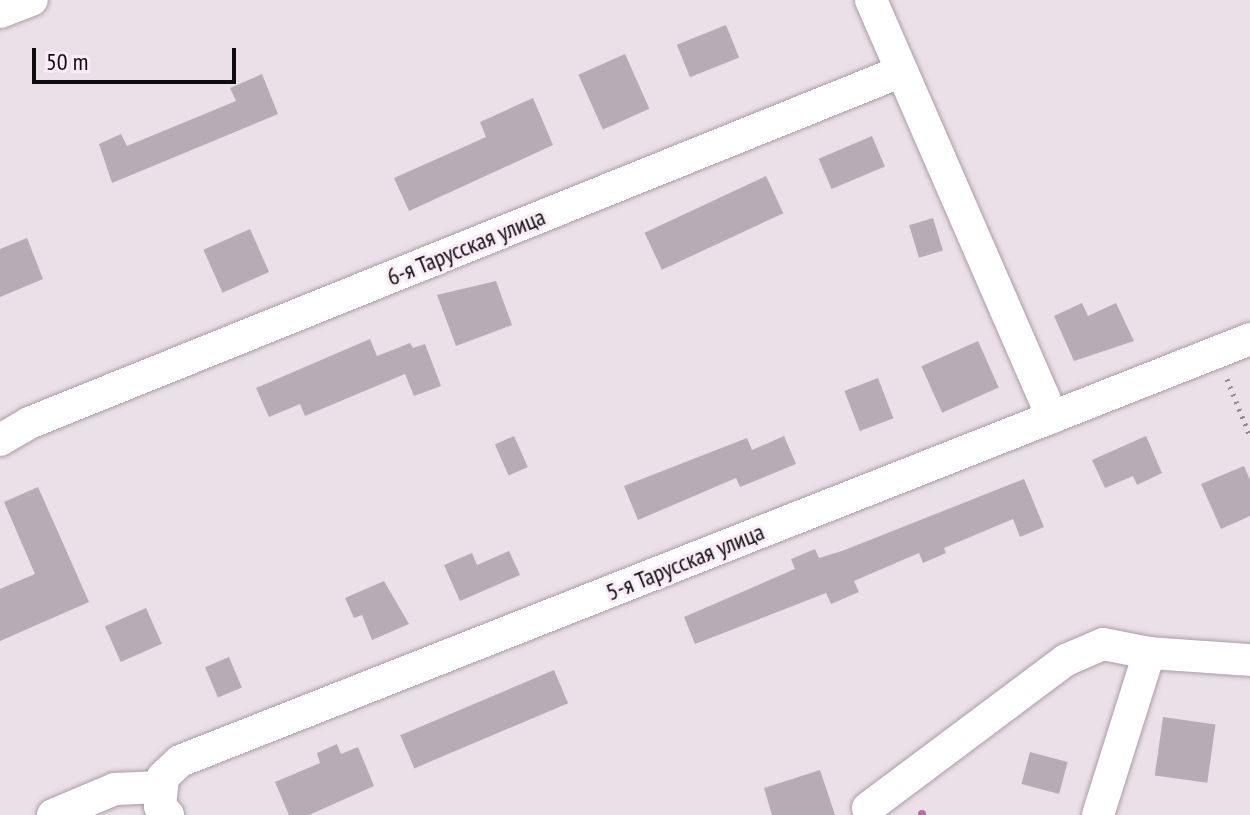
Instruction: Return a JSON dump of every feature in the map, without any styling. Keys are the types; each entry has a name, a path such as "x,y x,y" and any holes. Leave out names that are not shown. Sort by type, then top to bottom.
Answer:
{"street":[{"path":"0,12 32,0"},
{"path":"871,0 1052,417"},
{"name":"6-я Тарусская улица","path":"0,440 29,423 902,71"},
{"name":"5-я Тарусская улица","path":"165,801 163,777 180,761 1250,339"},
{"path":"868,808 1066,660 1103,644 1149,653 1250,660"},
{"path":"1098,815 1149,653"},
{"path":"53,815 115,789 165,801"}],"path":[{"path":"1216,352 1250,436"}],"building":[{"path":"726,25 739,57 690,77 677,45"},
{"path":"625,54 649,109 603,130 578,75"},
{"path":"262,74 278,114 112,183 99,144 121,134 127,146 236,101 230,88"},
{"path":"533,98 553,145 409,211 394,178 486,137 480,122"},
{"path":"872,136 885,166 832,189 819,159"},
{"path":"766,176 783,213 662,270 645,233"},
{"path":"933,218 943,251 919,258 909,225"},
{"path":"250,229 269,272 223,293 203,250"},
{"path":"27,238 43,279 0,297 0,249"},
{"path":"496,281 512,325 456,346 437,295"},
{"path":"1082,303 1088,316 1116,303 1134,341 1074,361 1054,316"},
{"path":"370,339 377,356 410,343 413,348 425,344 441,386 414,396 405,374 305,416 300,404 269,417 256,388"},
{"path":"978,341 999,388 942,413 921,366"},
{"path":"878,378 893,418 860,431 844,391"},
{"path":"514,436 528,467 509,476 495,445"},
{"path":"784,436 796,464 740,487 736,478 638,520 624,486 747,438 752,450"},
{"path":"1146,436 1162,473 1137,485 1133,476 1105,488 1092,460"},
{"path":"1244,466 1250,480 1250,516 1221,529 1201,484"},
{"path":"1024,479 1044,527 1020,537 1013,519 944,548 946,553 923,563 919,553 854,581 859,592 831,604 826,593 695,644 684,617 795,569 791,559 815,549 819,558 842,551"},
{"path":"38,487 89,602 0,641 0,589 35,574 4,502"},
{"path":"509,551 520,575 460,601 444,565 472,553 477,565"},
{"path":"384,581 409,624 372,640 362,615 354,618 345,598"},
{"path":"146,608 162,644 121,662 105,626"},
{"path":"229,657 242,687 218,698 205,667"},
{"path":"554,670 568,703 414,768 400,735"},
{"path":"1163,717 1215,724 1207,783 1155,775"},
{"path":"337,744 341,754 358,747 374,786 309,815 289,815 275,782 320,763 317,753"},
{"path":"1030,752 1068,762 1059,794 1021,784"},
{"path":"820,770 835,815 772,815 764,788"}]}
